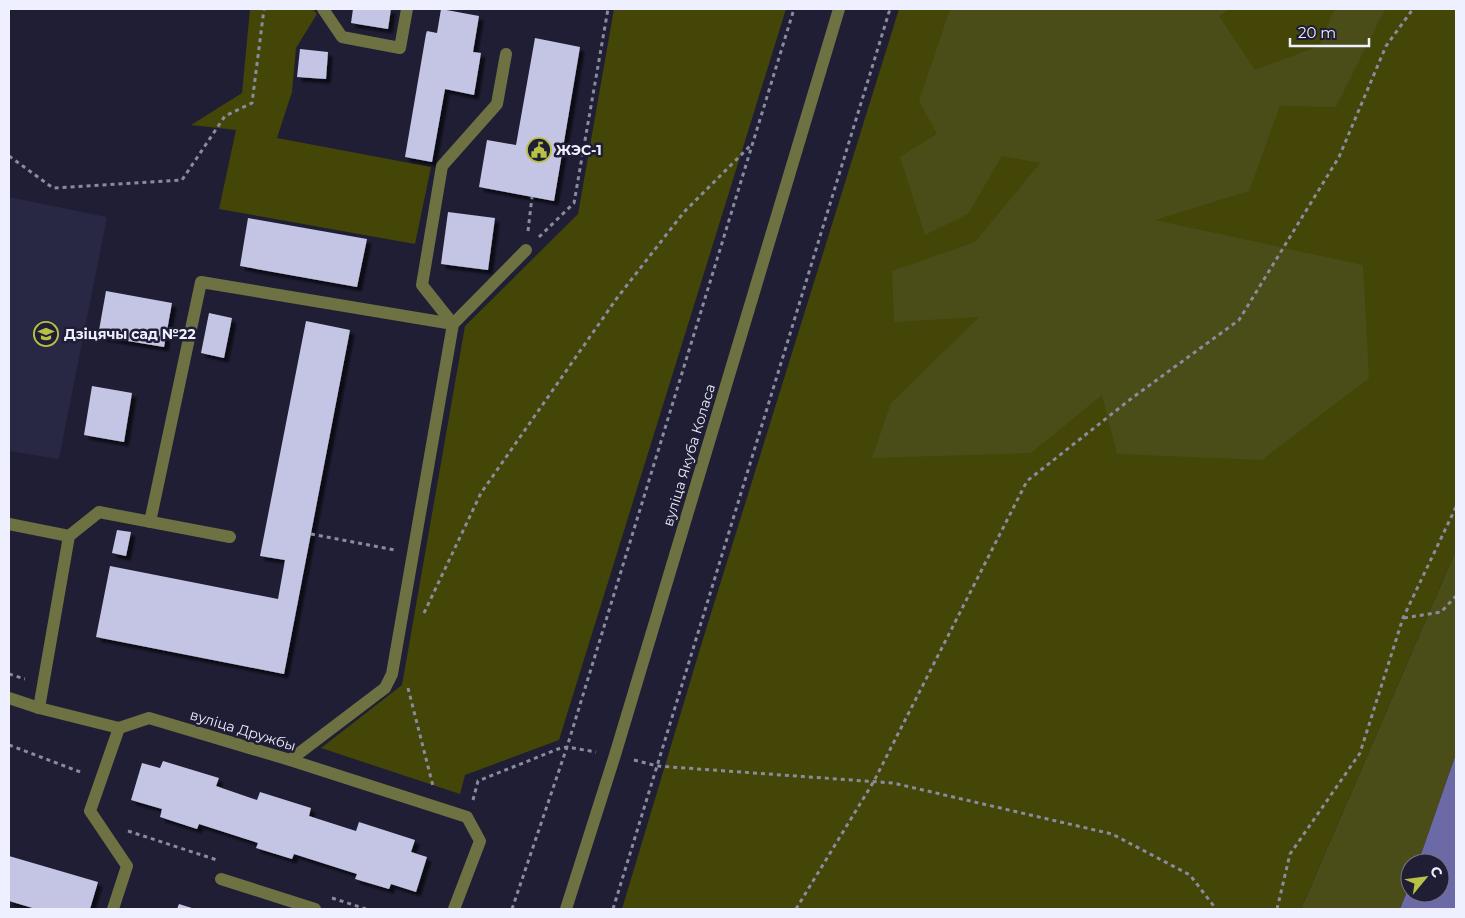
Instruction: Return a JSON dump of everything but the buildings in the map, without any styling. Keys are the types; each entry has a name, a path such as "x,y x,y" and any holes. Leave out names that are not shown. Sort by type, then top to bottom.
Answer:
{"street":[{"path":"323,9 342,38 400,48 407,9"},
{"name":"вуліца Якуба Коласа","path":"566,909 618,745 839,9"},
{"path":"453,324 422,285 442,166 497,104 506,54"},
{"path":"290,760 385,688 392,674 453,324 526,250"},
{"path":"150,522 201,282 453,324"},
{"path":"40,708 69,536 100,512 230,537"},
{"path":"9,524 69,536"},
{"path":"9,698 119,728 90,812 127,866 113,909"},
{"name":"вуліца Дружбы","path":"119,728 149,718 290,760 468,817 480,841 454,909"},
{"path":"221,879 315,909"}],"path":[{"path":"9,156 53,188 182,180 225,116 252,103 264,9"},
{"path":"526,250 574,203 608,9"},
{"path":"512,909 567,747 794,9"},
{"path":"613,909 890,9"},
{"path":"796,909 874,781 1027,481 1132,398 1239,320 1339,157 1386,46 1413,9"},
{"path":"421,620 481,493 617,298 684,212 753,142"},
{"path":"526,250 532,197"},
{"path":"1277,909 1290,854 1360,753 1403,618 1456,507"},
{"path":"311,534 413,554"},
{"path":"1403,618 1441,612 1456,596"},
{"path":"406,682 439,808"},
{"path":"9,744 100,780"},
{"path":"478,781 558,749"},
{"path":"657,766 893,783 1112,834 1190,875 1216,909"},
{"path":"127,830 219,861"},
{"path":"330,897 366,909"}],"shaded area":[{"path":"250,9 313,9 317,14 296,48 292,92 277,138 431,167 415,244 219,209 236,130 191,125 242,93"},
{"path":"614,9 786,9 559,740 465,775 460,794 321,748 402,685 465,326 578,214"},
{"path":"899,9 1456,9 1456,550 1301,909 622,909 703,639"},
{"name":"Дзіцячы сад №22","path":"9,197 107,217 59,459 9,451"},
{"path":"1456,754 1456,909 1400,909 1402,903 1450,903 1450,853 1421,853"}],"green space":[{"path":"950,9 1230,9 1219,16 1255,70 1319,46 1334,9 1385,9 1336,107 1280,106 1249,191 1155,220 1363,265 1369,378 1262,460 1117,454 1102,395 1031,453 872,458 891,403 979,317 894,322 892,271 975,242 1040,163 1002,156 968,214 925,235 900,157 937,134 919,101"},
{"path":"1456,550 1456,754 1421,853 1400,853 1400,903 1402,903 1400,909 1301,909"}],"place":[{"name":"ЖЭС-1","path":"539,150"},
{"name":"Дзіцячы сад №22","path":"46,334"}]}
